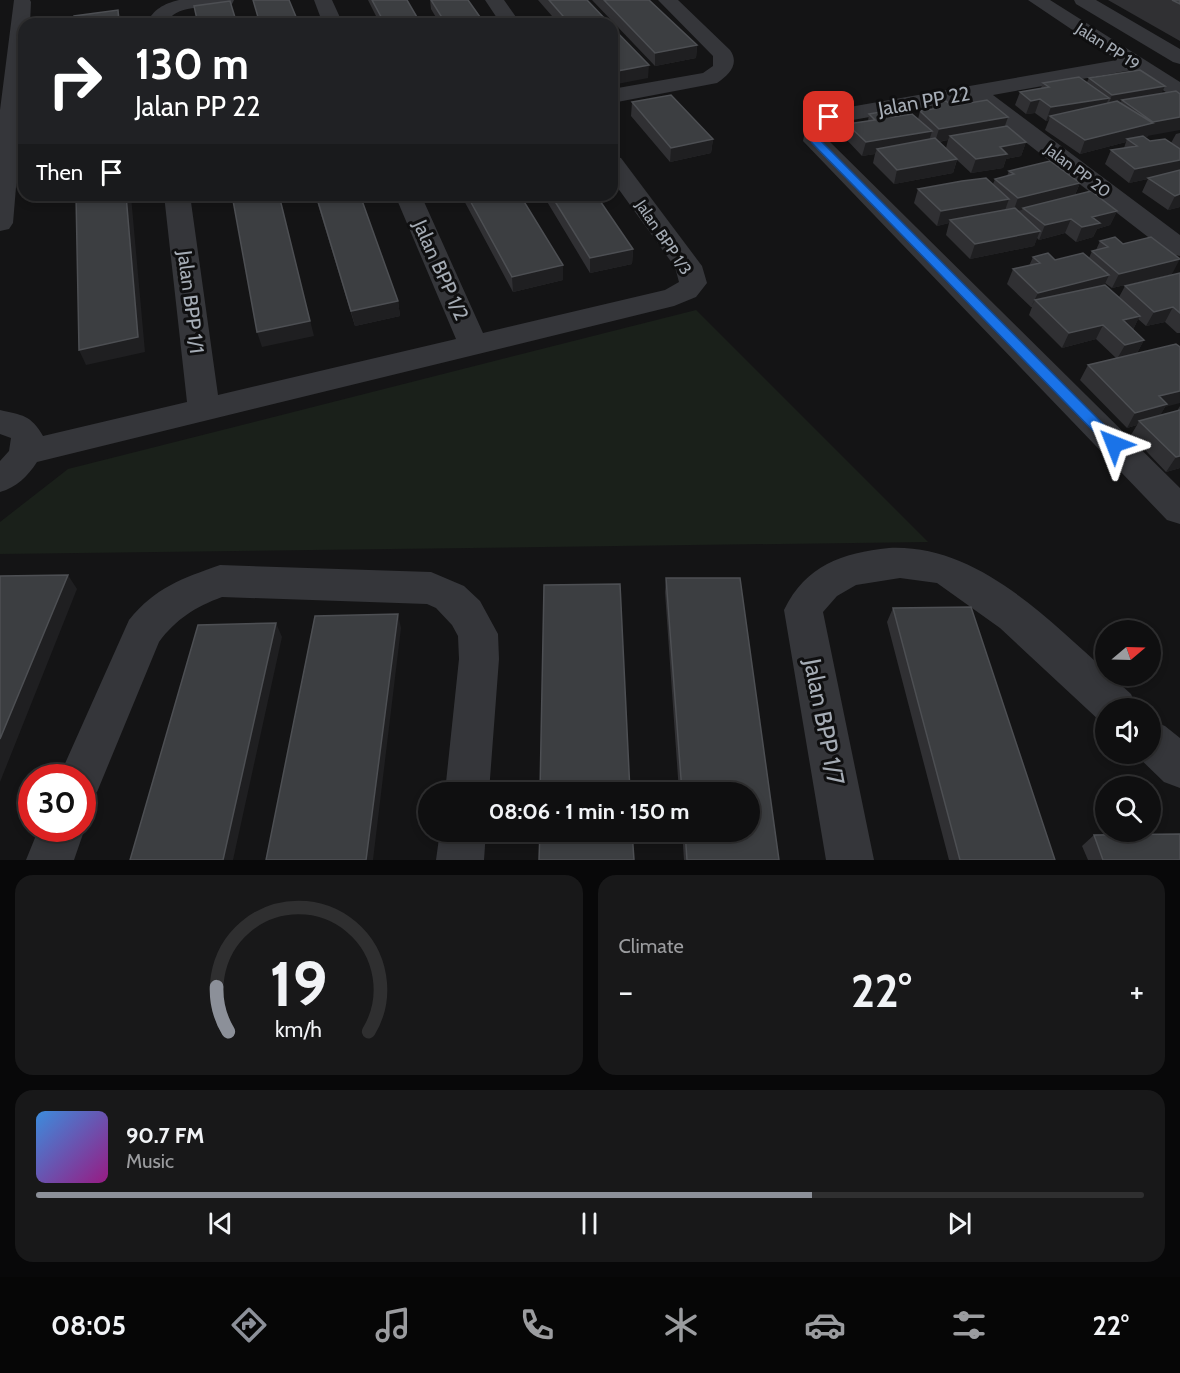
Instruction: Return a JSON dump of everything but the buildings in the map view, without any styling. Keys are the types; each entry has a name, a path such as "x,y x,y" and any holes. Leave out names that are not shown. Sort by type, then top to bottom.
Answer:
{"street":[{"path":"158,18 169,9 225,0"},
{"path":"323,0 330,18"},
{"path":"494,0 507,18"},
{"path":"618,95 709,78 719,73 723,67 725,61 723,54 667,0"},
{"name":"Jalan PP 19","path":"1037,0 1180,90"},
{"path":"1083,0 1180,58"},
{"path":"19,18 21,2"},
{"path":"0,223 18,34"},
{"name":"Jalan PP 22","path":"1136,63 829,117 820,121 814,134 815,141 1180,510"},
{"name":"Jalan PP 20","path":"975,92 1180,248"},
{"name":"Jalan BPP 1/3","path":"474,345 674,297 686,291 693,283 688,266 618,171"},
{"name":"Jalan BPP 1/1","path":"178,201 204,410"},
{"name":"Jalan BPP 1/2","path":"411,201 474,345"},
{"path":"27,452 474,345"},
{"path":"0,422 11,423 24,430 29,441 27,452 20,463 0,479"},
{"name":"Jalan BPP 1/7","path":"850,860 803,610 818,587 841,573 874,565 911,561 950,572 998,603 1105,698"},
{"path":"86,764 143,632 158,613 182,596 220,581 431,588 450,597 466,613 478,634 479,658 468,782"},
{"path":"1161,750 1180,767"},
{"path":"50,860 57,842"},
{"path":"460,860 462,842"}],"shaded area":[{"path":"696,310 928,542 0,554 0,522 68,469"}],"route":[{"path":"829,117 820,121 816,127 815,141 1114,444"}]}
